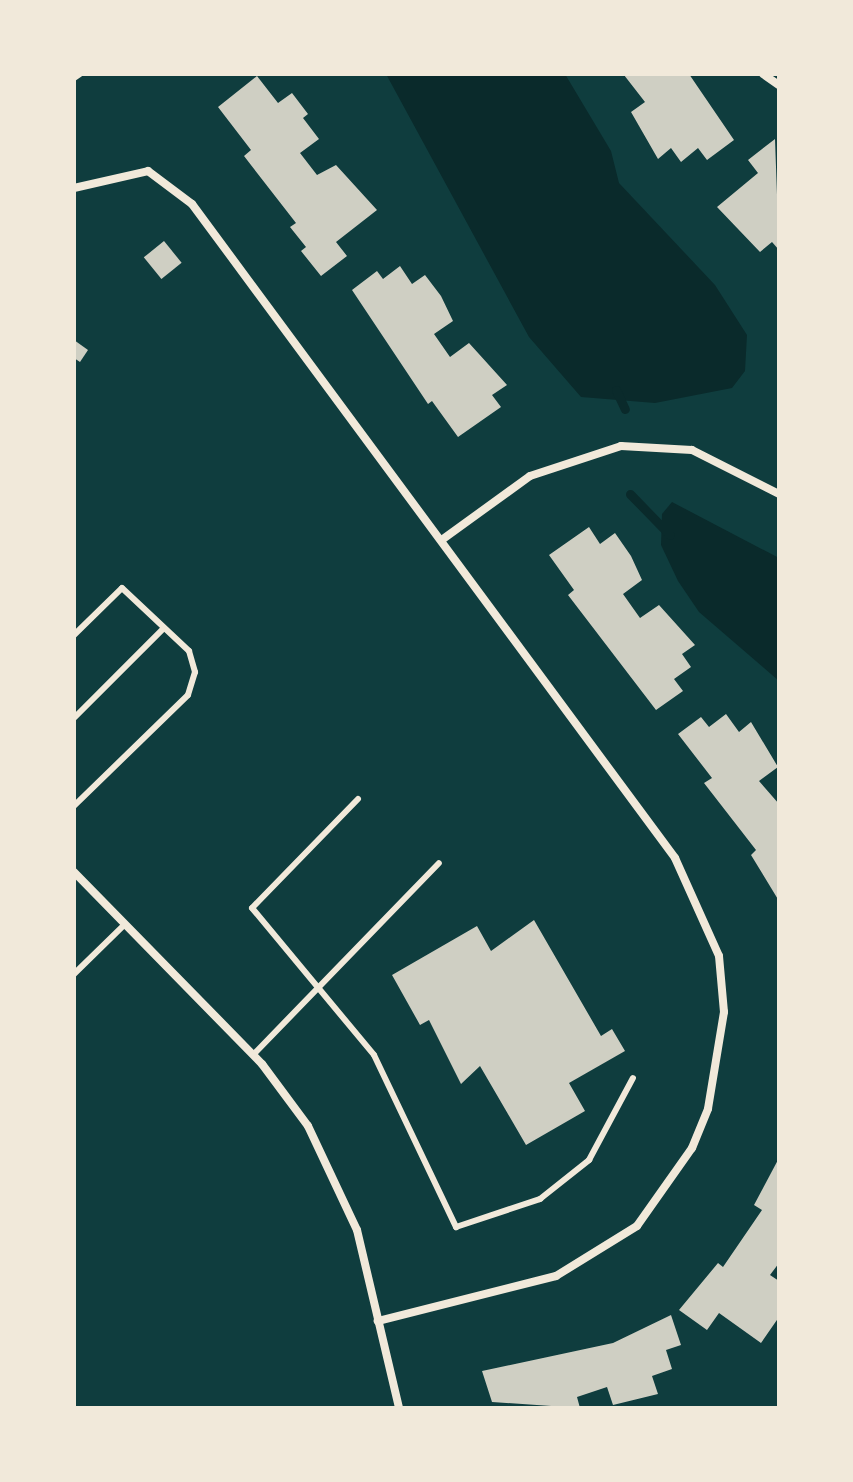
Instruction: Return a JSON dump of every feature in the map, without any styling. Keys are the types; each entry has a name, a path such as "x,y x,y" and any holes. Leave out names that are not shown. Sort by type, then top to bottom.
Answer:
{"street":[{"path":"763,74 779,85"},
{"path":"74,188 132,170 175,186 443,539 675,858 719,956 724,1012 708,1109 692,1148 637,1226 556,1276 378,1321"},
{"path":"443,539 530,476 621,446 692,450 779,494"},
{"path":"74,872 253,1055 332,1169 357,1230 399,1408"}],"lane":[{"path":"74,78 80,74"},
{"path":"74,635 122,588 189,651 195,672 188,695 74,806"},
{"path":"74,718 164,628"},
{"path":"358,799 252,908 321,985 374,1055 456,1227 540,1199 589,1160 633,1078"},
{"path":"253,1055 439,863"},
{"path":"74,974 125,924"},
{"path":"74,961 81,967"}],"water":[{"path":"386,74 565,74 611,151 619,183 715,285 747,335 745,371 732,388 655,403 581,397 529,337"},
{"path":"672,502 779,558 779,681 699,612 678,581 661,545 662,514"}],"building":[{"path":"613,74 689,74 734,140 707,160 698,148 681,162 671,148 658,159 631,112 645,102 624,75"},
{"path":"257,76 278,103 292,93 308,114 303,118 319,139 300,153 317,175 336,165 377,210 336,242 347,256 321,276 301,251 306,247 290,227 296,223 244,156 251,150 218,107"},
{"path":"775,139 779,250 772,242 760,252 717,207 758,173 748,160"},
{"path":"164,241 182,263 161,279 144,257"},
{"path":"400,266 412,284 425,275 441,296 453,321 434,334 450,357 469,343 507,385 492,395 501,407 458,437 432,401 428,404 352,290 377,271 383,279"},
{"path":"74,340 88,350 80,362 74,358"},
{"path":"589,527 600,544 615,533 631,556 642,580 623,594 640,618 659,605 695,645 682,654 691,667 674,679 683,691 656,710 568,595 574,590 549,555"},
{"path":"726,714 739,732 751,722 778,767 759,781 779,804 779,901 751,855 756,850 704,783 712,778 678,734 701,717 709,727"},
{"path":"534,920 601,1036 612,1029 625,1051 569,1083 585,1111 526,1145 480,1066 461,1084 429,1020 420,1025 392,975 477,926 491,951"},
{"path":"779,1158 779,1263 770,1275 779,1281 779,1317 761,1343 719,1313 707,1330 679,1310 718,1263 723,1267 762,1210 754,1205"},
{"path":"671,1315 681,1345 666,1350 672,1369 652,1376 658,1394 613,1405 607,1387 577,1397 580,1408 492,1402 482,1371 613,1343"}],"waterway":[{"path":"616,390 625,409"},
{"path":"630,494 670,535"}]}
